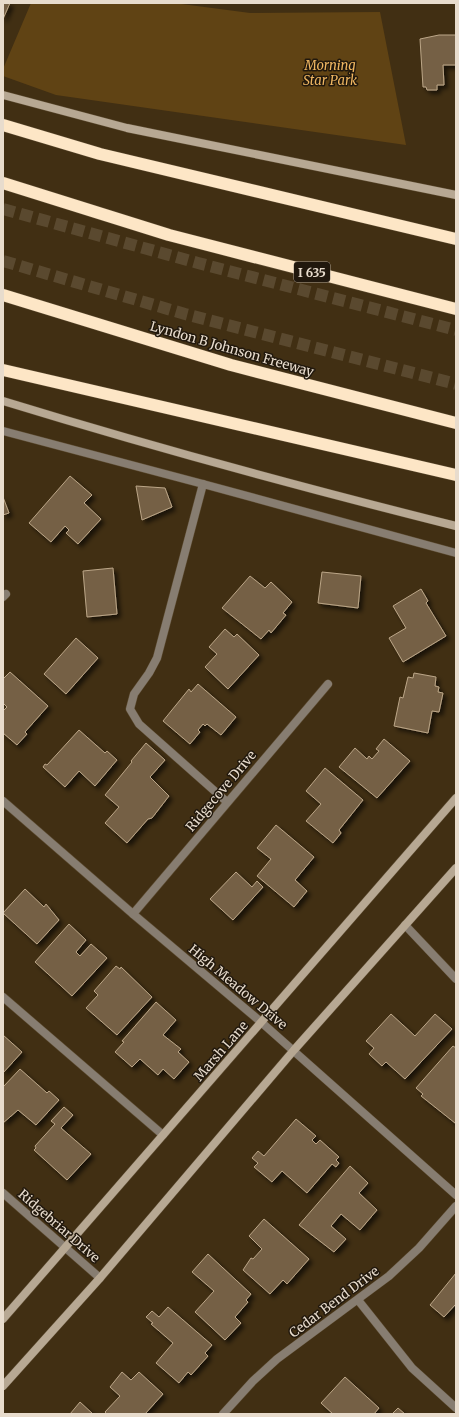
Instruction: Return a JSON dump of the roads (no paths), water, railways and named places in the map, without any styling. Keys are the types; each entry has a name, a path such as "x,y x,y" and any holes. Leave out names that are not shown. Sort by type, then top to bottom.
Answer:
{"highway":[{"path":"3,126 100,154 456,239"},
{"name":"I 635","path":"3,183 168,235 456,309"},
{"name":"Lyndon B Johnson Freeway","path":"3,296 231,365 456,423"},
{"path":"3,370 456,474"}],"main road":[{"path":"3,95 127,128 456,195"},
{"path":"3,401 118,436 376,506 456,526"},
{"name":"Marsh Lane","path":"3,1319 456,798"},
{"path":"3,1386 100,1278 294,1050 456,868"}],"street":[{"path":"3,431 456,553"},
{"path":"203,484 157,658 149,673 134,694 130,709 139,724 227,802"},
{"name":"Ridgecove Drive","path":"133,914 328,684"},
{"name":"High Meadow Drive","path":"3,801 133,914 294,1050 456,1194"},
{"path":"405,925 456,979"},
{"path":"3,997 163,1136"},
{"name":"Ridgebriar Drive","path":"3,1193 100,1278"},
{"name":"Cedar Bend Drive","path":"223,1414 253,1381 277,1359 389,1276 419,1248 456,1206"},
{"path":"358,1300 412,1368 456,1408"}],"tunnel":[{"path":"3,209 198,263 456,330"},
{"path":"3,261 185,314 456,384"}],"park label":[{"name":"Morning Star Park","path":"330,72"}]}
